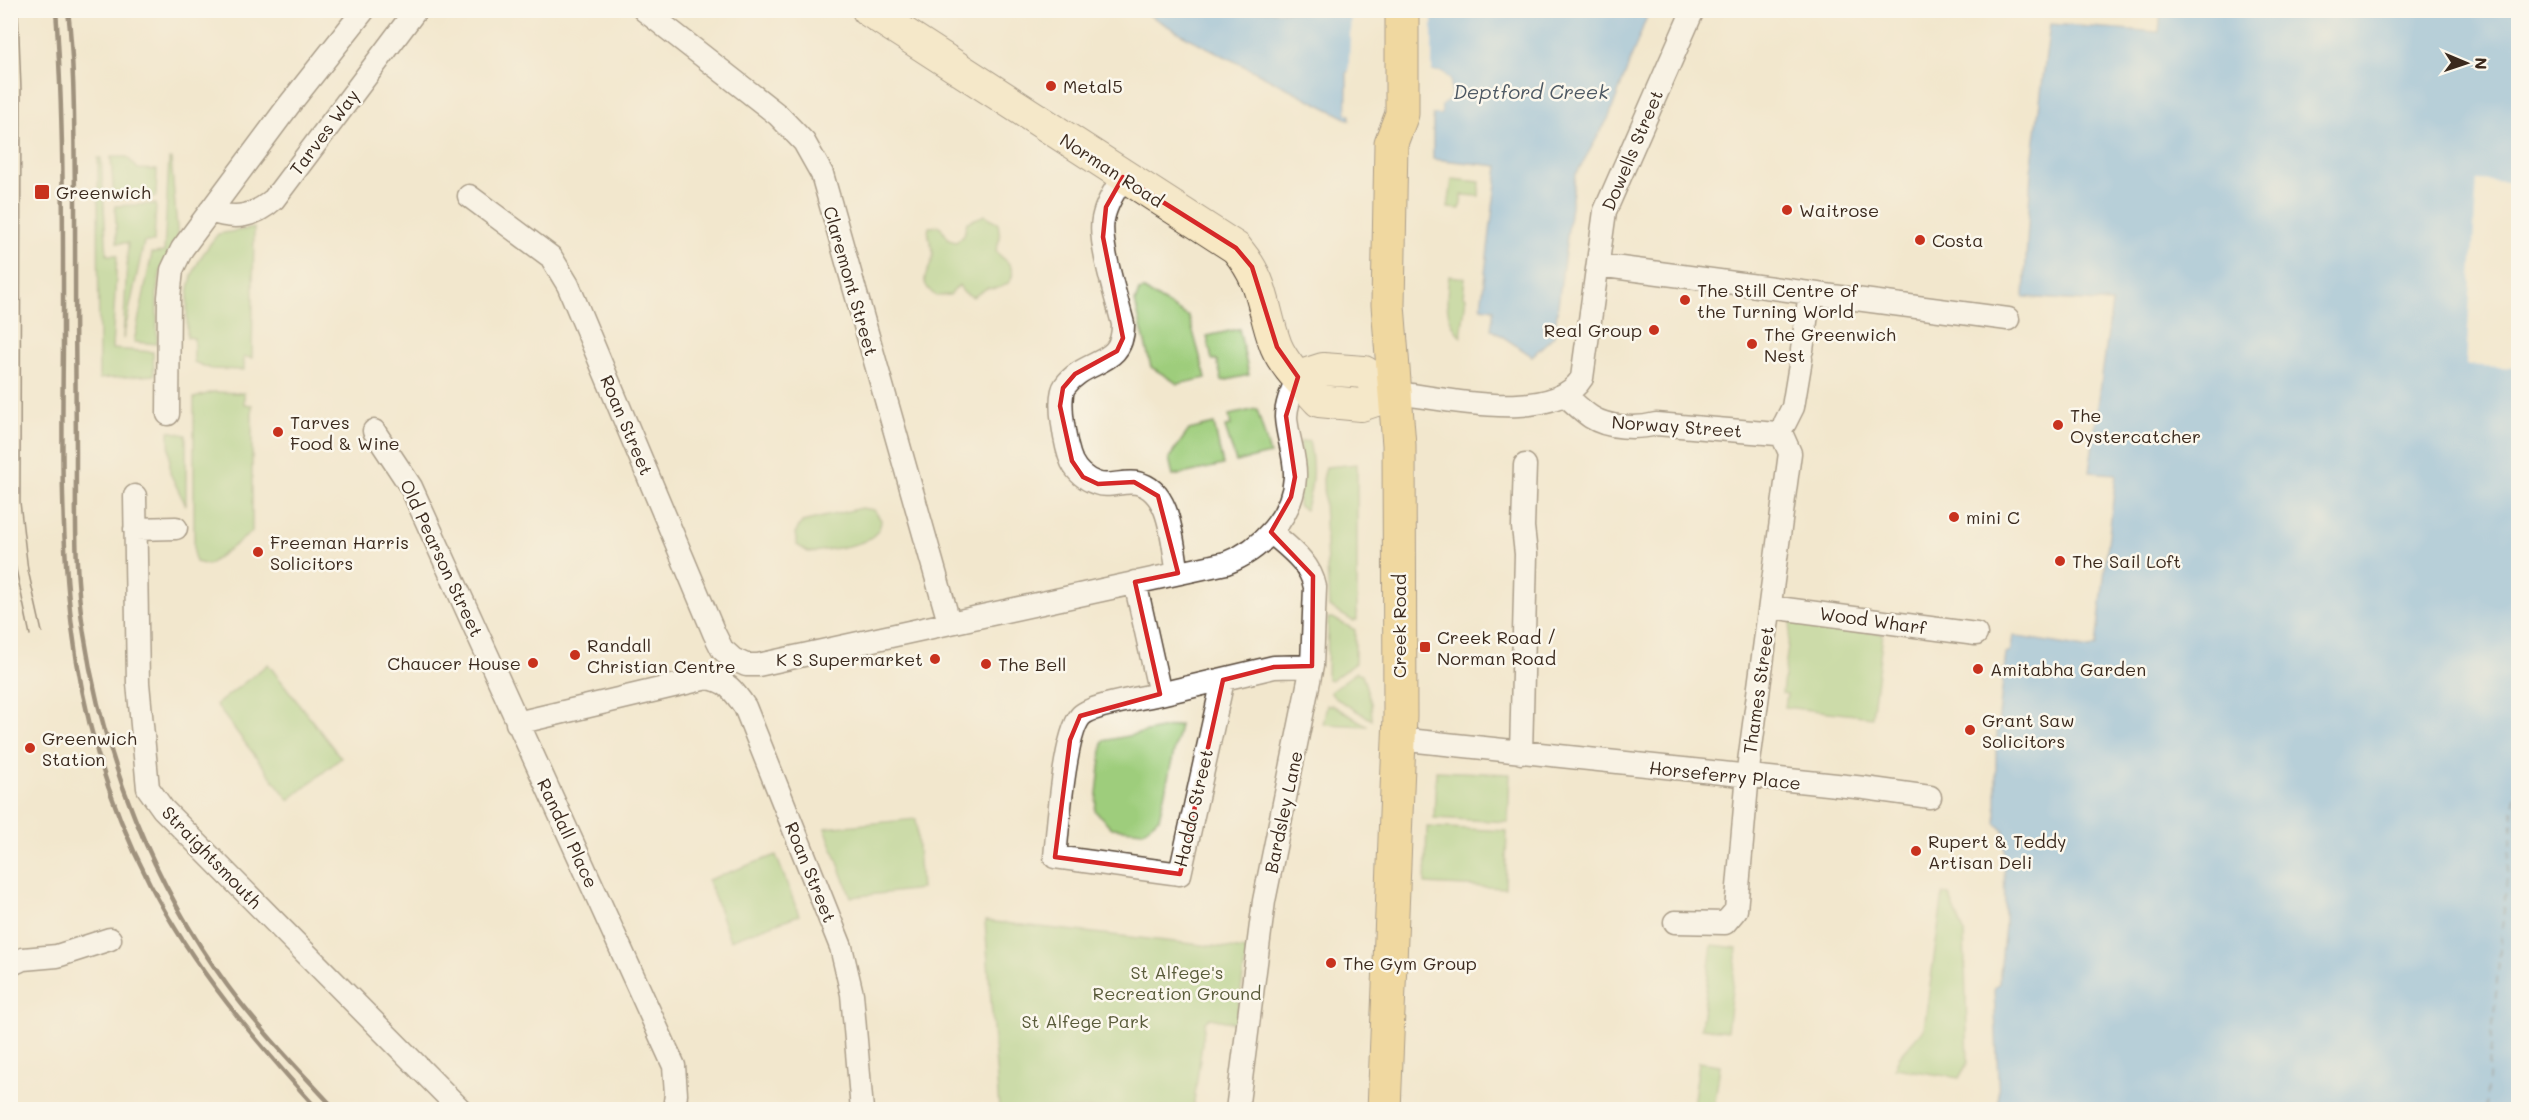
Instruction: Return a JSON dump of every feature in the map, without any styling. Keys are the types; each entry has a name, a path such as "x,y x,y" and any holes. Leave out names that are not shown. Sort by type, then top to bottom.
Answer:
{"main road":[{"name":"Norman Road","path":"868,10 1236,249 1252,267 1263,293 1277,347 1319,401 1361,405 1396,393"},
{"name":"Creek Road","path":"1381,10 1391,124"},
{"name":"Creek Road","path":"1384,1110 1398,740 1399,446 1396,393 1388,329 1391,124 1402,10"}],"street":[{"path":"168,414 169,297 172,270 182,249 364,10"},
{"name":"Tarves Way","path":"210,211 225,216 243,217 260,211 273,199 416,10"},
{"name":"Claremont Street","path":"644,10 778,115 804,142 822,174 949,622"},
{"name":"Dowells Street","path":"1565,395 1576,388 1582,378 1605,211 1693,10"},
{"path":"1123,177 1106,207 1102,221 1103,237 1123,324 1123,338 1117,351 1075,374 1063,388 1060,406 1072,461 1083,477 1098,484 1134,482 1147,486 1158,496 1165,511 1178,573"},
{"name":"Roan Street","path":"470,196 551,257 568,285 722,649 733,659 746,665 769,663 949,622"},
{"path":"1598,265 2008,319"},
{"name":"Thames Street","path":"1675,922 1716,925 1732,918 1736,910 1748,778 1790,453 1785,432 1793,408 1810,294"},
{"path":"949,622 1178,573 1244,556 1271,532 1291,497 1295,477 1286,416 1298,376"},
{"path":"1396,393 1506,405 1550,401 1565,395"},
{"name":"Norway Street","path":"1565,395 1591,417 1618,425 1641,428 1656,424 1777,434 1785,432"},
{"name":"Old Pearson Street","path":"374,430 411,487 518,723"},
{"path":"1521,753 1526,554 1523,527 1525,465"},
{"name":"Straightsmouth","path":"135,496 138,683 148,788 163,808 461,1110"},
{"path":"135,528 176,528"},
{"name":"Bardsley Lane","path":"1237,1110 1264,901 1312,666 1316,587 1313,576 1305,563 1271,532"},
{"path":"1136,582 1160,694"},
{"name":"Wood Wharf","path":"1770,607 1976,634"},
{"name":"Haddo Street","path":"1223,680 1180,874 1054,857 1070,740 1080,716 1091,710 1274,667 1312,666"},
{"name":"Roan Street","path":"518,723 690,681 717,679 735,692 745,706 841,947 852,994 862,1110"},
{"name":"Randall Place","path":"518,723 674,1066 674,1110"},
{"name":"Horseferry Place","path":"1398,740 1748,778 1865,788 1930,797"},
{"path":"10,965 23,959 57,956 110,939"}],"highlighted area":[{"path":"1123,177 1236,248 1252,267 1277,347 1298,377 1286,416 1295,477 1291,497 1271,532 1313,576 1312,666 1274,667 1223,680 1180,874 1055,857 1070,740 1080,716 1160,694 1135,582 1178,573 1158,496 1134,482 1098,484 1083,477 1072,461 1060,406 1063,388 1075,374 1117,351 1123,338 1103,237 1106,207"}],"green space":[{"path":"111,157 127,157 138,169 157,170 156,197 114,199"},
{"path":"98,158 101,158 107,255 117,255 112,349 153,352 154,375 99,379"},
{"path":"169,159 171,159 178,240 161,270 157,289 157,344 134,342 152,253 164,252"},
{"path":"1452,179 1480,182 1479,196 1462,195 1460,209 1448,208"},
{"path":"156,204 154,242 144,242 123,339 128,243 117,243 115,206"},
{"path":"985,215 998,223 1000,238 996,250 1012,270 1011,280 998,288 987,288 973,297 963,292 959,285 950,295 936,296 929,290 925,280 933,254 928,234 929,227 940,226 949,240 956,242 964,235 967,222"},
{"path":"254,228 252,358 244,357 244,370 211,369 194,362 194,338 187,337 188,293 194,271 207,247 218,234"},
{"path":"1449,276 1465,278 1463,296 1466,297 1461,337 1449,316 1447,293"},
{"path":"1144,290 1189,317 1206,378 1178,384 1151,367 1135,302 1139,291"},
{"path":"1239,329 1249,375 1222,381 1217,360 1212,360 1207,336"},
{"path":"213,392 244,393 244,404 252,405 252,532 208,565 196,562 194,556 194,398"},
{"path":"1257,409 1270,454 1236,462 1225,427 1231,426 1229,415"},
{"path":"1214,424 1223,465 1173,476 1169,458 1189,430"},
{"path":"169,431 186,435 186,506 170,473"},
{"path":"1309,441 1312,476 1305,510 1298,506 1300,442"},
{"path":"1357,464 1357,620 1353,621 1329,607 1323,479 1326,467"},
{"path":"861,508 874,510 881,520 879,529 865,541 815,552 808,552 797,545 795,533 802,522"},
{"path":"1328,618 1333,618 1355,630 1355,663 1332,680 1327,679"},
{"path":"1791,622 1883,634 1872,717 1785,707 1787,694 1782,693"},
{"path":"268,664 341,758 289,800 216,705"},
{"path":"1356,672 1362,674 1371,703 1372,720 1335,698 1330,692"},
{"path":"1327,705 1332,705 1368,726 1323,724"},
{"path":"1180,725 1159,818 1143,831 1112,828 1095,811 1103,741"},
{"path":"1436,771 1510,774 1508,822 1434,818"},
{"path":"916,819 921,889 851,897 825,828"},
{"path":"1427,827 1507,831 1505,888 1425,884"},
{"path":"776,855 799,915 730,940 708,880"},
{"path":"1943,894 1949,895 1964,932 1968,1062 1959,1078 1895,1068 1899,1057 1924,1028"},
{"name":"St Alfege Park","path":"985,921 1247,950 1236,1023 1210,1018 1205,1022 1193,1109 999,1109"},
{"path":"1712,945 1737,948 1727,1031 1701,1028"},
{"path":"1699,1062 1720,1065 1714,1109 1693,1106"}],"water":[{"name":"Deptford Creek","path":"1142,11 1649,11 1609,117 1575,176 1554,336 1532,356 1491,329 1494,309 1481,307 1498,166 1433,159 1433,114 1441,114 1441,106 1450,97 1450,80 1442,72 1347,72 1347,114 1350,114 1350,120 1185,36"},
{"path":"2161,11 2518,11 2518,1109 2021,1110 2019,1105 2001,1105 1999,1102 1994,989 1999,983 2005,926 2004,831 1996,823 1996,743 2006,653 2010,653 2013,636 2090,649 2096,646 2116,474 2089,472 2112,303 2024,297 2031,171 2050,24 2159,32"}],"pier":[{"path":"1351,11 1432,11 1432,72 1442,72 1450,80 1450,98 1441,106 1441,114 1430,114 1438,111 1438,105 1447,96 1447,81 1441,75 1350,75 1350,111 1353,114 1347,114"},
{"path":"2477,180 2518,183 2518,368 2466,365"}],"ferry route":[{"path":"2485,1110 2518,760"},
{"path":"2515,1110 2518,1085"}],"tram line":[{"path":"18,10 21,89 20,502 28,570 42,632"},
{"path":"10,541 30,635"}],"railway":[{"path":"56,10 63,178 65,554 71,621 82,687 97,752 120,818 167,915 226,1002 318,1110"},
{"path":"68,10 74,124 77,566 84,634 104,727 118,773 154,862 200,946 253,1018 336,1110"}],"place":[{"name":"Metal5","path":"1051,86"},
{"name":"Greenwich","path":"42,192"},
{"name":"Waitrose","path":"1787,210"},
{"name":"Costa","path":"1920,240"},
{"name":"The Still Centre of the Turning World","path":"1685,300"},
{"name":"Real Group","path":"1654,330"},
{"name":"The Greenwich Nest","path":"1752,344"},
{"name":"The Oystercatcher","path":"2058,425"},
{"name":"Tarves Food & Wine","path":"278,432"},
{"name":"mini C","path":"1954,517"},
{"name":"Freeman Harris Solicitors","path":"258,552"},
{"name":"The Sail Loft","path":"2060,561"},
{"name":"Creek Road / Norman Road","path":"1425,647"},
{"name":"Randall Christian Centre","path":"575,655"},
{"name":"K S Supermarket","path":"935,659"},
{"name":"Chaucer House","path":"533,663"},
{"name":"The Bell","path":"986,664"},
{"name":"Amitabha Garden","path":"1978,669"},
{"name":"Grant Saw Solicitors","path":"1970,730"},
{"name":"Greenwich Station","path":"30,748"},
{"name":"Rupert & Teddy Artisan Deli","path":"1916,851"},
{"name":"The Gym Group","path":"1331,963"}],"park label":[{"name":"St Alfege's Recreation Ground","path":"1177,982"}]}
